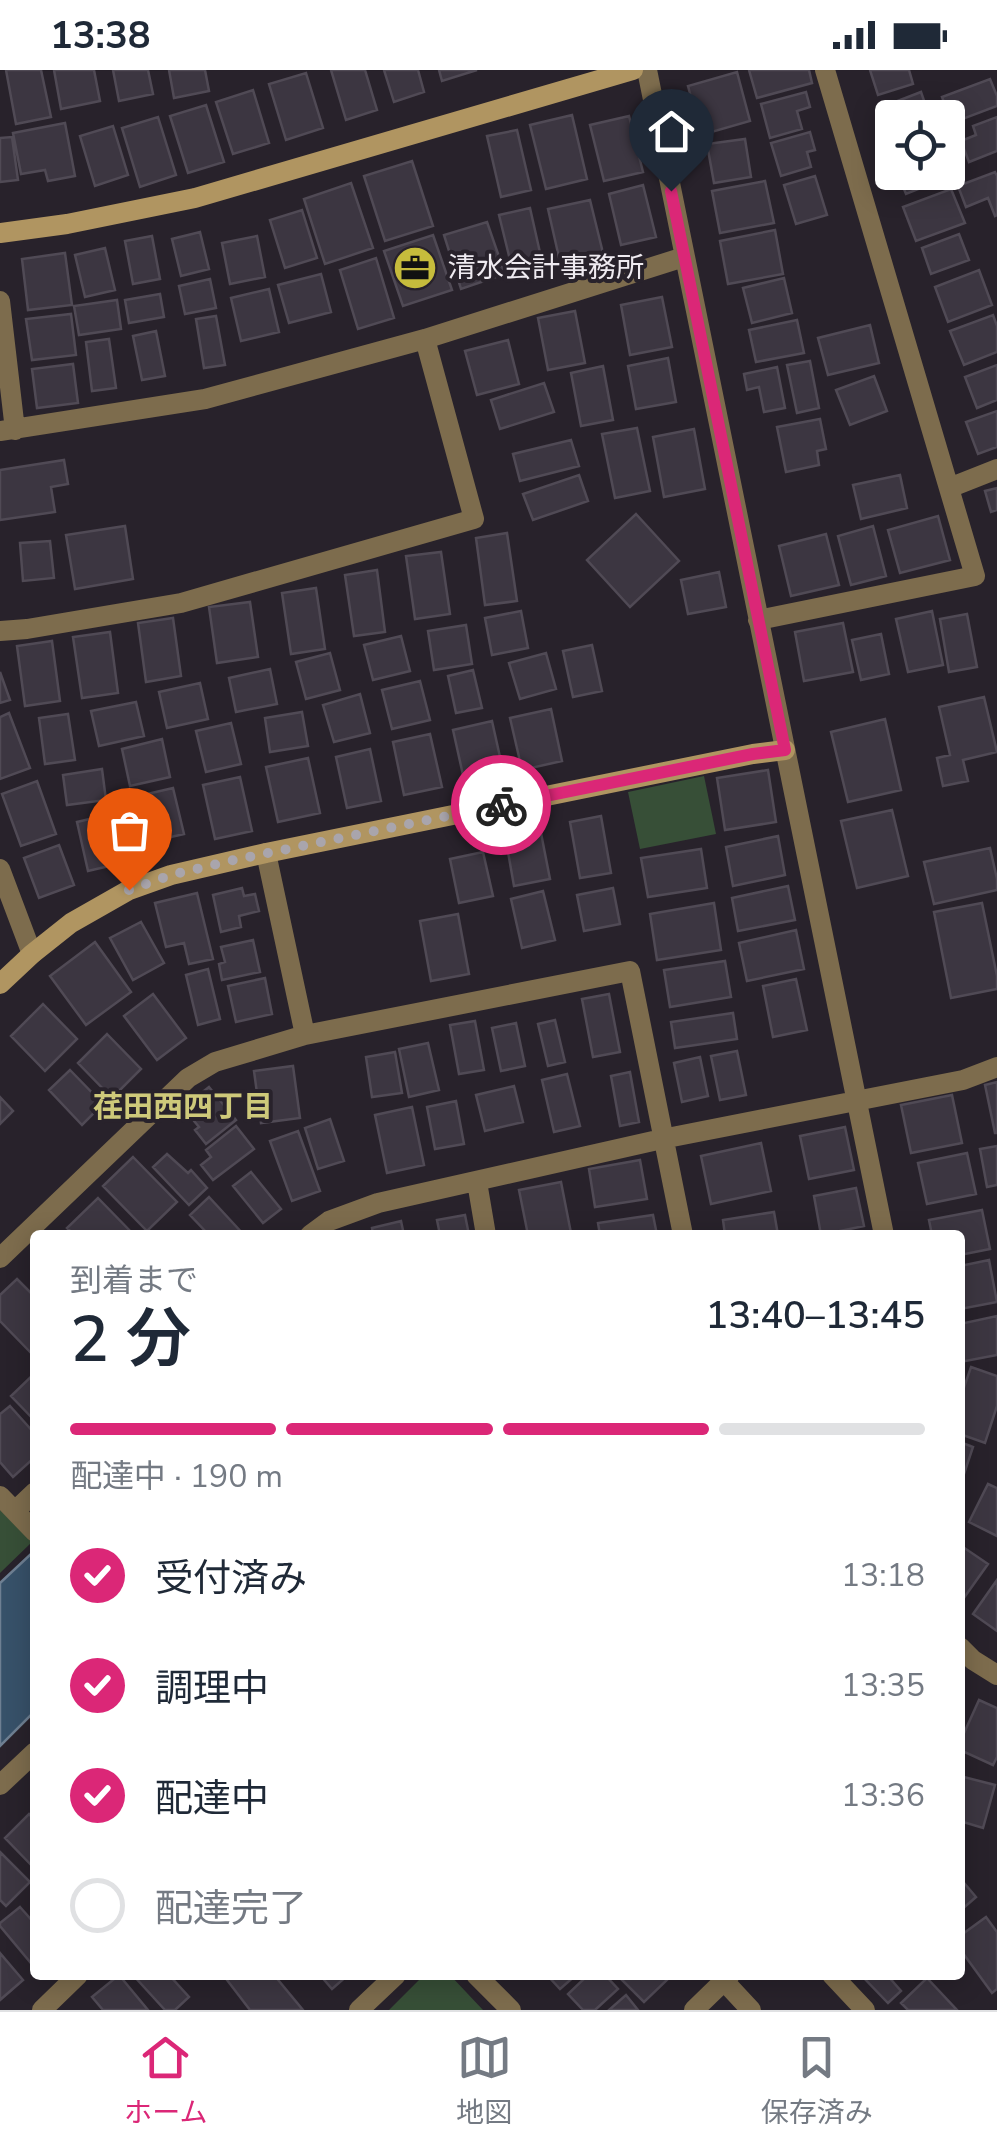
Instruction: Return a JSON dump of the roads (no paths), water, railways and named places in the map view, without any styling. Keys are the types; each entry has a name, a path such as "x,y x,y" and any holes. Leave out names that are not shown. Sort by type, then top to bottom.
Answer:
{"street":[{"path":"0,233 195,198 633,70"},
{"path":"647,70 883,1230"},
{"path":"758,620 974,576 825,70"},
{"path":"0,301 7,431 205,398 426,339 684,257"},
{"path":"0,631 181,604 474,519 426,339"},
{"path":"949,488 997,469"},
{"path":"0,984 71,923 129,890 171,875 785,750"},
{"path":"266,853 306,1035"},
{"path":"0,869 32,954"},
{"path":"0,1258 188,1078 215,1062 306,1035 630,971 681,1230"},
{"path":"316,1230 329,1220 378,1202 662,1139 963,1080 997,1067"},
{"path":"477,1182 485,1230"},
{"path":"7,1503 30,1527"},
{"path":"965,1651 997,1675"},
{"path":"0,1785 30,1757"},
{"path":"42,2010 73,1980"},
{"path":"359,2010 391,1980"},
{"path":"481,1980 510,2010"},
{"path":"694,2010 725,1980"},
{"path":"728,1980 751,2010"},
{"path":"837,1980 865,2010"}],"water":[{"path":"30,1555 30,1716 0,1746 0,1583"}],"place":[{"name":"清水会計事務所","path":"415,268"}],"district":[{"name":"荏田西四丁目","path":"183,1107"}]}
